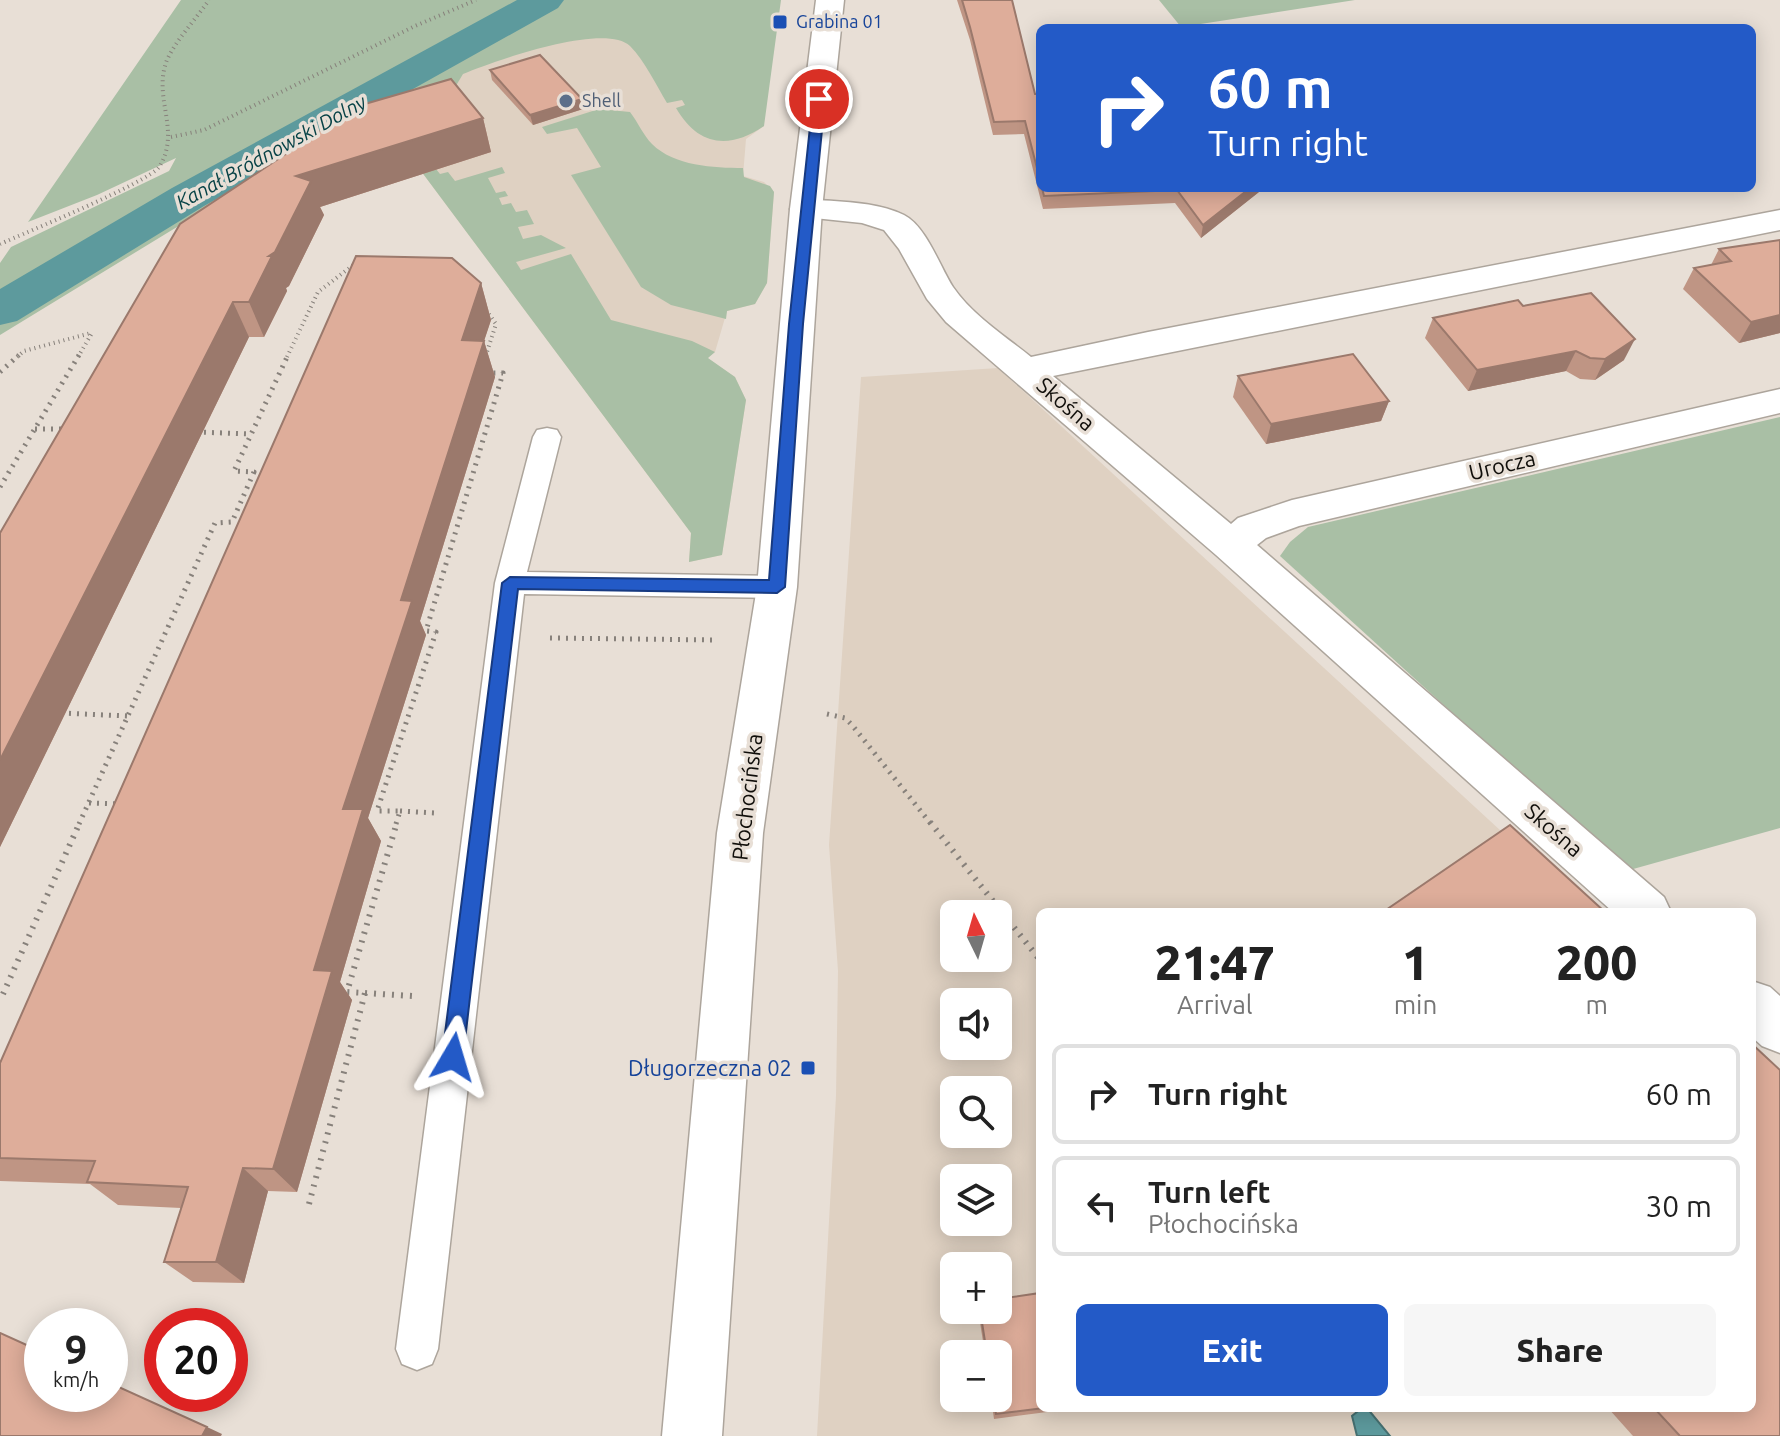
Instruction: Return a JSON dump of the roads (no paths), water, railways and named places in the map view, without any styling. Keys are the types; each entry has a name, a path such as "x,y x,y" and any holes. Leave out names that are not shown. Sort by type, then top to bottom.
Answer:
{"street":[{"name":"Płochocińska","path":"692,1436 740,833 777,587 806,209 830,0"},
{"path":"806,209 865,214 895,223 914,246 939,292 958,314 1027,370"},
{"name":"Skośna","path":"1027,370 1163,340 1780,220"},
{"name":"Skośna","path":"1027,370 1642,908"},
{"name":"Urocza","path":"1230,545 1252,528 1292,514 1780,401"}],"lane":[{"path":"417,1349 510,583 547,437"},
{"path":"510,583 777,587"}],"water":[{"path":"1357,1412 1370,1412 1390,1436 1357,1436 1352,1416"}],"waterway":[{"name":"Kanał Bródnowski Dolny","path":"0,310 188,197 545,0"}],"place":[{"name":"Grabina 01","path":"780,22"},
{"name":"Shell","path":"566,101"},
{"name":"Długorzeczna 02","path":"808,1068"}]}
